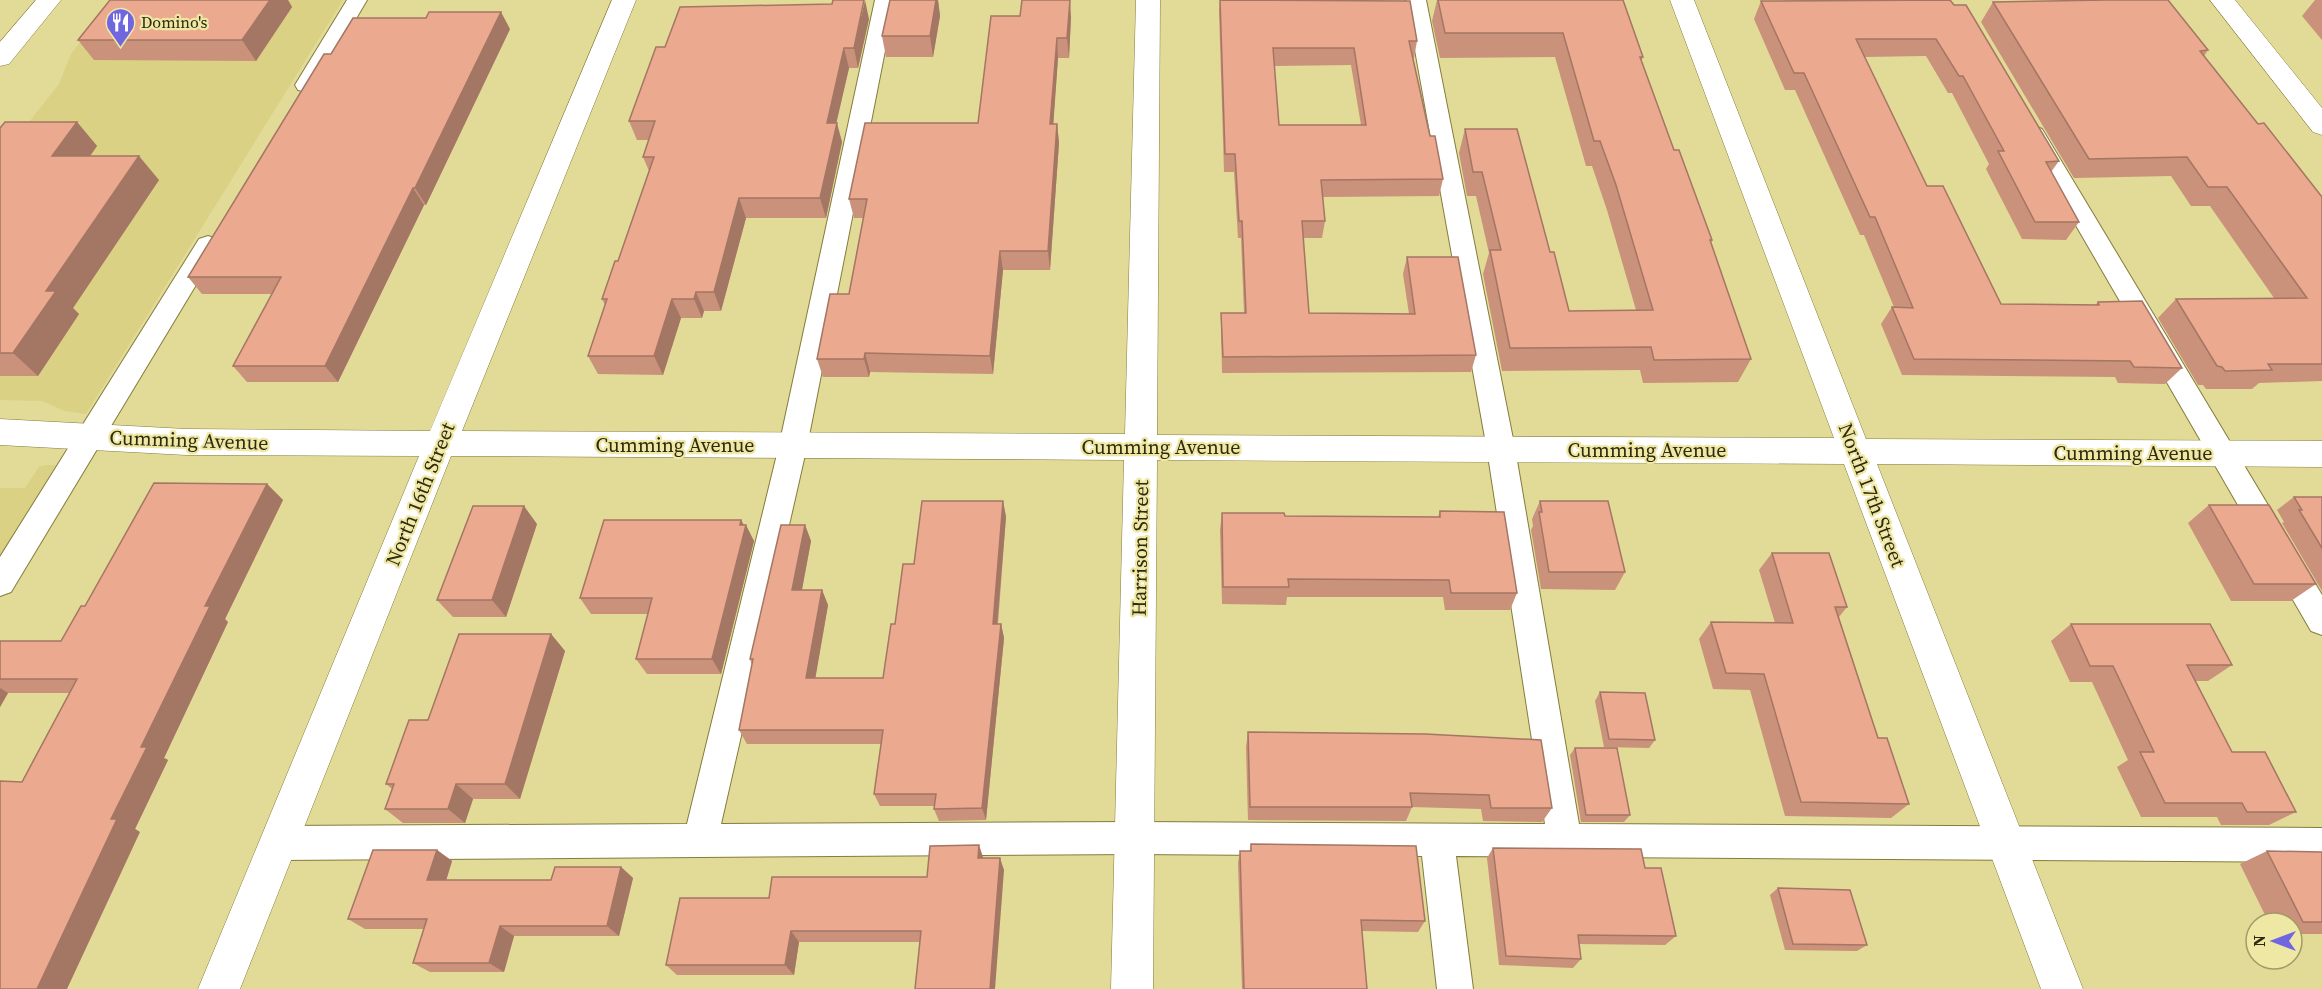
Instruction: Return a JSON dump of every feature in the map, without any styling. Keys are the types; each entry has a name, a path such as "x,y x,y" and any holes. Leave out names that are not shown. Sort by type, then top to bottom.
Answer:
{"main road":[{"path":"0,58 48,0"},
{"name":"North 16th Street","path":"219,989 624,0"},
{"name":"Harrison Street","path":"1132,989 1148,0"},
{"name":"North 17th Street","path":"1682,0 2062,989"},
{"path":"2222,0 2322,126"},
{"name":"Cumming Avenue","path":"0,432 178,442 2322,454"}],"lane":[{"path":"291,110 357,0"},
{"path":"700,841 793,446 885,0"},
{"path":"1416,0 1501,449 1565,841"},
{"path":"2022,113 2322,622"},
{"path":"0,583 218,229"},
{"path":"278,843 1135,838 2007,845 2322,845"},
{"path":"1437,840 1455,989"}],"shaded area":[{"path":"113,0 343,0 86,414 65,411 42,401 0,400 0,159 59,84 71,54"},
{"path":"56,465 0,556 0,488 25,488 39,467"}],"building":[{"path":"110,0 270,0 242,40 78,40"},
{"path":"833,0 864,0 854,48 844,48 827,123 837,123 820,198 739,198 714,292 696,292 694,299 672,299 654,356 588,356 607,299 602,299 615,261 618,261 654,157 643,157 655,121 629,121 656,47 665,47 680,7 832,4"},
{"path":"890,0 936,0 930,36 882,36"},
{"path":"1022,0 1070,0 1067,38 1057,38 1050,124 1057,124 1048,251 1000,251 990,356 865,353 864,359 817,359 830,294 849,294 867,199 849,199 865,123 978,123 991,16 1020,16"},
{"path":"1220,0 1410,1 1417,41 1409,41 1430,136 1435,136 1443,179 1321,180 1325,221 1302,221 1309,313 1415,314 1407,257 1458,257 1476,355 1223,357 1221,313 1246,313 1242,221 1239,221 1235,154 1225,154","holes":["1273,48 1354,48 1366,125 1279,125"]},
{"path":"1438,0 1623,0 1643,57 1640,57 1674,150 1679,150 1712,240 1710,240 1751,359 1654,360 1651,347 1510,348 1490,250 1501,250 1482,172 1473,172 1465,129 1517,129 1550,252 1554,252 1569,311 1653,310 1616,185 1600,141 1594,141 1563,33 1445,33"},
{"path":"1950,0 1954,5 1966,5 2059,161 2046,162 2079,222 2035,222 1998,151 2004,151 1963,76 1959,76 1936,39 1856,39 1927,186 1943,186 2001,304 2099,305 2098,302 2142,301 2182,368 2134,367 2130,361 1914,359 1892,307 1913,308 1875,217 1870,217 1804,73 1794,73 1761,1"},
{"path":"2168,0 2208,50 2200,51 2258,124 2264,123 2322,197 2322,364 2268,364 2272,370 2225,371 2222,367 2217,366 2176,299 2307,298 2227,187 2208,187 2187,157 2089,159 1993,2"},
{"path":"429,12 501,12 325,366 233,366 281,277 188,277 324,54 331,54 353,18 426,18"},
{"path":"5,122 77,122 52,156 139,156 46,291 56,291 13,353 0,353 0,128"},
{"path":"154,483 267,484 205,606 210,606 141,747 147,747 111,819 117,819 37,989 0,989 0,781 22,782 77,679 0,679 0,641 61,641 81,606 85,606"},
{"path":"2294,497 2322,497 2322,548 2299,510 2302,510"},
{"path":"922,501 1003,501 993,624 1001,624 982,808 934,809 936,794 874,794 883,730 739,730 753,659 750,659 781,525 805,525 792,590 822,590 806,678 883,678 891,624 895,624 903,564 914,564"},
{"path":"1540,501 1608,501 1625,572 1549,572 1539,512 1542,512"},
{"path":"2209,505 2269,505 2316,584 2254,584"},
{"path":"473,506 524,506 492,600 437,600"},
{"path":"1440,511 1504,512 1517,593 1451,593 1449,580 1288,579 1289,587 1223,587 1222,513 1284,513 1285,516 1440,517"},
{"path":"604,520 741,520 740,525 746,525 712,659 636,659 652,598 580,598"},
{"path":"1772,553 1829,553 1847,607 1835,607 1878,738 1887,738 1909,804 1801,802 1764,674 1726,673 1711,622 1793,623"},
{"path":"2071,624 2210,624 2232,665 2187,665 2232,752 2265,752 2296,812 2247,812 2242,803 2165,803 2140,752 2154,752 2113,666 2090,666"},
{"path":"459,634 551,634 505,784 456,784 448,809 385,809 394,784 386,784 409,720 428,720"},
{"path":"1600,692 1645,693 1655,740 1609,739"},
{"path":"1248,732 1425,734 1541,740 1552,808 1491,808 1489,795 1410,793 1412,807 1250,807"},
{"path":"1575,748 1617,748 1630,815 1586,815"},
{"path":"1251,844 1416,846 1425,921 1361,920 1367,989 1244,989 1240,851 1251,851"},
{"path":"979,845 978,858 1000,858 990,989 915,989 921,931 791,931 785,965 666,965 680,898 769,898 772,877 927,877 930,846"},
{"path":"1493,848 1641,849 1645,868 1661,868 1676,936 1578,935 1581,959 1506,956"},
{"path":"373,850 437,850 427,880 551,880 555,867 621,867 607,926 500,926 489,963 413,963 427,919 348,919"},
{"path":"2267,851 2322,852 2322,922 2304,922 2304,911 2297,911"},
{"path":"1778,888 1850,890 1867,945 1793,944"}],"place":[{"name":"Domino's","path":"120,48"}]}
